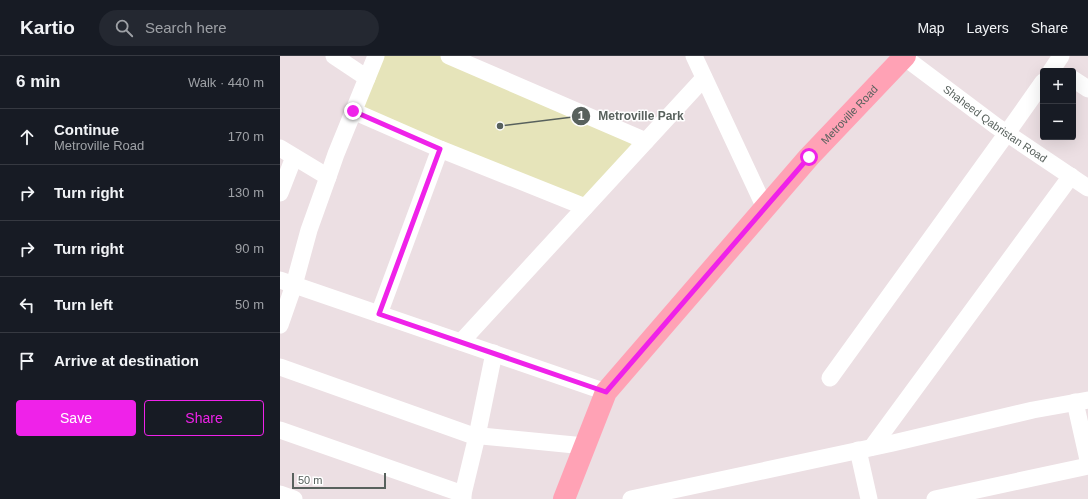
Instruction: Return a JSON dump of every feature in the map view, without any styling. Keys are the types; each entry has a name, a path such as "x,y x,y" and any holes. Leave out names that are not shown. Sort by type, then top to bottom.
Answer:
{"main road":[{"name":"Metroville Road","path":"564,499 606,392 809,157 905,56"}],"street":[{"path":"334,56 367,78"},
{"path":"280,326 287,282 309,230 353,111 376,56"},
{"path":"449,56 646,141"},
{"path":"694,56 765,208"},
{"name":"Shaheed Qabristan Road","path":"905,56 996,126 1088,188"},
{"path":"461,342 704,78"},
{"path":"1076,81 1088,89"},
{"path":"830,378 1040,86"},
{"path":"353,111 440,149 585,207"},
{"path":"379,314 440,149"},
{"path":"280,193 287,152 328,176"},
{"path":"869,499 865,449 1071,176"},
{"path":"287,282 606,392"},
{"path":"280,430 463,496 494,353"},
{"path":"280,367 471,435 585,446"},
{"path":"642,498 1033,410 1082,401 1088,460"},
{"path":"935,499 1088,466"}],"shaded area":[{"path":"376,56 449,56 646,141 585,207 353,111"}],"place":[{"name":"Metroville Park","path":"500,126"}],"route":[{"path":"353,111 440,149 379,314 606,392 809,157"}]}
